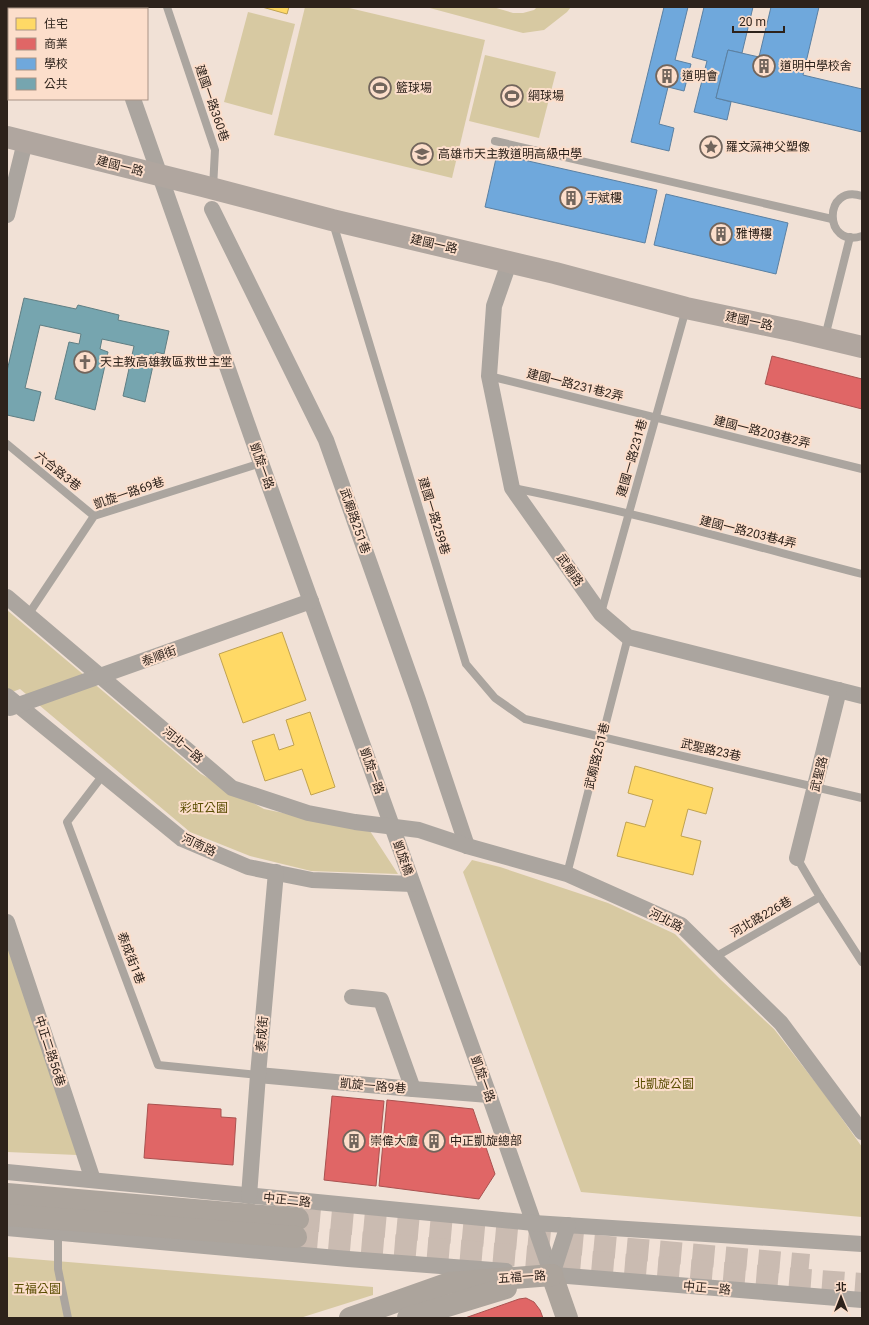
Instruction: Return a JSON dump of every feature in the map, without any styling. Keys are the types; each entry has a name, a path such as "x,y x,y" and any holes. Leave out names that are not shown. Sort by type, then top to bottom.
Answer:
{"main road":[{"name":"建國一路","path":"16,140 159,176 212,199 332,220 555,273 686,308 862,347"}],"street":[{"name":"凱旋一路","path":"133,100 261,463 393,830"},
{"path":"7,215 16,140"},
{"name":"武廟路251巷","path":"212,199 326,440 416,693 467,846"},
{"name":"武廟路","path":"509,263 494,306 489,376 512,488 601,614 628,637 862,696"},
{"name":"河北一路","path":"7,597 102,676 232,788 308,812 393,830"},
{"name":"泰順街","path":"11,703 102,676 311,601"},
{"name":"武聖路","path":"797,858 816,787 839,690"},
{"name":"河南路","path":"11,703 182,839 248,867 312,880 412,884"},
{"name":"河北路","path":"393,830 419,830 467,846 567,874 682,925 781,1022 862,1132"},
{"name":"凱旋橋","path":"393,830 412,884"},
{"name":"泰成街","path":"249,1196 276,872"},
{"name":"凱旋一路","path":"412,884 489,1095 552,1275"},
{"name":"中正二路56巷","path":"7,922 93,1180"},
{"path":"352,997 381,1000 413,1089"},
{"name":"凱旋一路9巷","path":"258,1075 489,1095"},
{"name":"中正二路","path":"7,1172 534,1223 568,1225"},
{"name":"中正二路","path":"7,1194 297,1228 7,1215"},
{"path":"568,1318 552,1275 568,1225 862,1244"},
{"path":"7,1228 348,1259 552,1275"},
{"name":"中正一路","path":"552,1275 862,1300"},
{"name":"五福一路","path":"350,1318 449,1283 552,1275"},
{"name":"五福一路","path":"408,1318 552,1275"}],"lane":[{"name":"建國一路360巷","path":"167,7 215,150 212,199"},
{"path":"495,141 832,219"},
{"path":"862,193 846,196 839,200 834,205 832,219 838,231 844,235 850,237 862,236"},
{"name":"建國一路259巷","path":"332,220 466,664 495,698 525,719 602,737"},
{"path":"824,338 850,237"},
{"name":"建國一路231巷","path":"601,614 686,308"},
{"name":"建國一路231巷2弄","path":"489,376 655,418"},
{"name":"建國一路203巷2弄","path":"655,418 862,469"},
{"name":"六合路3巷","path":"7,444 94,516"},
{"name":"凱旋一路69巷","path":"28,615 94,516 261,463"},
{"name":"建國一路203巷4弄","path":"512,488 628,514 862,574"},
{"name":"武廟路251巷","path":"567,874 628,637"},
{"name":"武聖路23巷","path":"602,737 862,798"},
{"name":"泰成街1巷","path":"104,776 67,822 158,1065 258,1075"},
{"path":"797,858 862,962"},
{"name":"河北路226巷","path":"715,957 820,897"},
{"path":"58,1232 57,1266 68,1318"}],"green space":[{"name":"籃球場","path":"305,7 345,7 485,40 452,178 274,135"},
{"path":"426,7 493,7 513,13 523,13 534,10 537,7 571,7 567,12 544,30 523,33"},
{"path":"248,12 295,24 272,115 224,102"},
{"name":"網球場","path":"485,55 556,72 539,138 469,121"},
{"name":"彩虹公園","path":"7,610 201,774 264,809 370,831 398,874 311,871 250,856 190,832 20,689 7,694"},
{"name":"北凱旋公園","path":"472,860 500,867 608,903 675,934 721,980 774,1029 826,1096 862,1147 862,1217 581,1192 463,872"},
{"path":"7,941 77,1155 7,1152"},
{"name":"五福公園","path":"7,1257 373,1287 373,1295 300,1318 7,1318"}],"building: 住宅":[{"path":"262,7 289,7 287,14"},
{"path":"282,632 306,700 243,723 219,654"},
{"path":"310,712 335,787 311,795 302,769 265,781 252,741 274,734 279,750 294,745 286,720"},
{"path":"635,766 713,788 706,814 688,809 681,836 701,841 693,875 617,856 626,822 645,827 653,800 628,793"}],"building: 商業":[{"path":"772,356 862,379 862,409 765,384"},
{"name":"崇偉大廈","path":"332,1096 384,1101 376,1186 324,1180"},
{"name":"中正凱旋總部","path":"387,1100 473,1109 495,1174 479,1199 379,1186"},
{"path":"148,1104 221,1109 221,1117 236,1118 233,1165 144,1158"},
{"path":"526,1298 534,1302 540,1310 543,1318 465,1318 519,1299"}],"building: 學校":[{"name":"道明會","path":"664,7 688,7 675,60 691,64 684,91 668,87 659,124 674,128 669,151 631,142"},
{"path":"704,7 753,7 742,53 728,50 716,98 731,102 727,120 694,112 707,61 692,57"},
{"name":"道明中學校舍","path":"771,7 819,7 803,75 862,89 862,132 716,98 728,50 759,57"},
{"name":"于斌樓","path":"497,154 657,190 645,243 485,207"},
{"name":"雅博樓","path":"666,194 788,223 776,274 654,245"}],"building: 公共":[{"name":"天主教高雄教區救世主堂","path":"24,298 76,309 78,305 119,315 118,320 169,331 164,354 156,352 145,402 123,396 134,346 102,339 100,349 108,352 95,410 55,399 69,342 79,344 81,334 40,325 25,388 41,392 34,421 7,415 7,371"}],"tunnel":[{"path":"298,1219 809,1265"},
{"path":"296,1237 862,1284"}],"place":[{"name":"道明中學校舍","path":"764,66"},
{"name":"道明會","path":"667,76"},
{"name":"籃球場","path":"380,88"},
{"name":"網球場","path":"512,96"},
{"name":"羅文藻神父塑像","path":"711,147"},
{"name":"高雄市天主教道明高級中學","path":"422,154"},
{"name":"于斌樓","path":"571,198"},
{"name":"雅博樓","path":"721,234"},
{"name":"天主教高雄教區救世主堂","path":"85,362"},
{"name":"崇偉大廈","path":"354,1141"},
{"name":"中正凱旋總部","path":"434,1141"}]}
